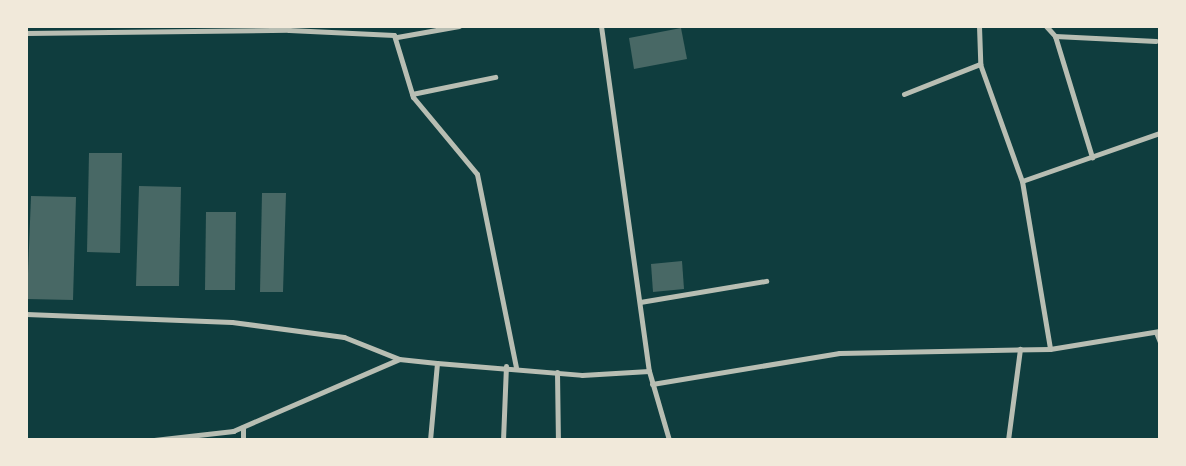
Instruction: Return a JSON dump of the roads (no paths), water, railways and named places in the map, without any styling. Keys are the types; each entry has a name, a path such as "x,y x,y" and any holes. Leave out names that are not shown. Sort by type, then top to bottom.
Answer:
{"street":[{"path":"26,33 279,30 397,37 459,26"},
{"path":"601,26 649,371 669,440"},
{"path":"979,26 980,64 1022,181 1050,349"},
{"path":"1046,26 1055,36 1092,156"},
{"path":"1055,36 1156,41"},
{"path":"397,37 412,94 477,174 516,367"},
{"path":"904,94 980,64"},
{"path":"412,94 494,77"},
{"path":"1022,181 1160,133"},
{"path":"640,302 766,281"},
{"path":"26,314 232,322 344,337 400,359 437,363 506,366 582,375 649,371"},
{"path":"652,384 839,353 1050,349 1158,331 1160,342"},
{"path":"1008,440 1020,349"},
{"path":"154,440 243,427 400,359"},
{"path":"430,440 437,363"},
{"path":"503,440 506,366"},
{"path":"556,372 558,440"},
{"path":"243,427 243,440"}]}
